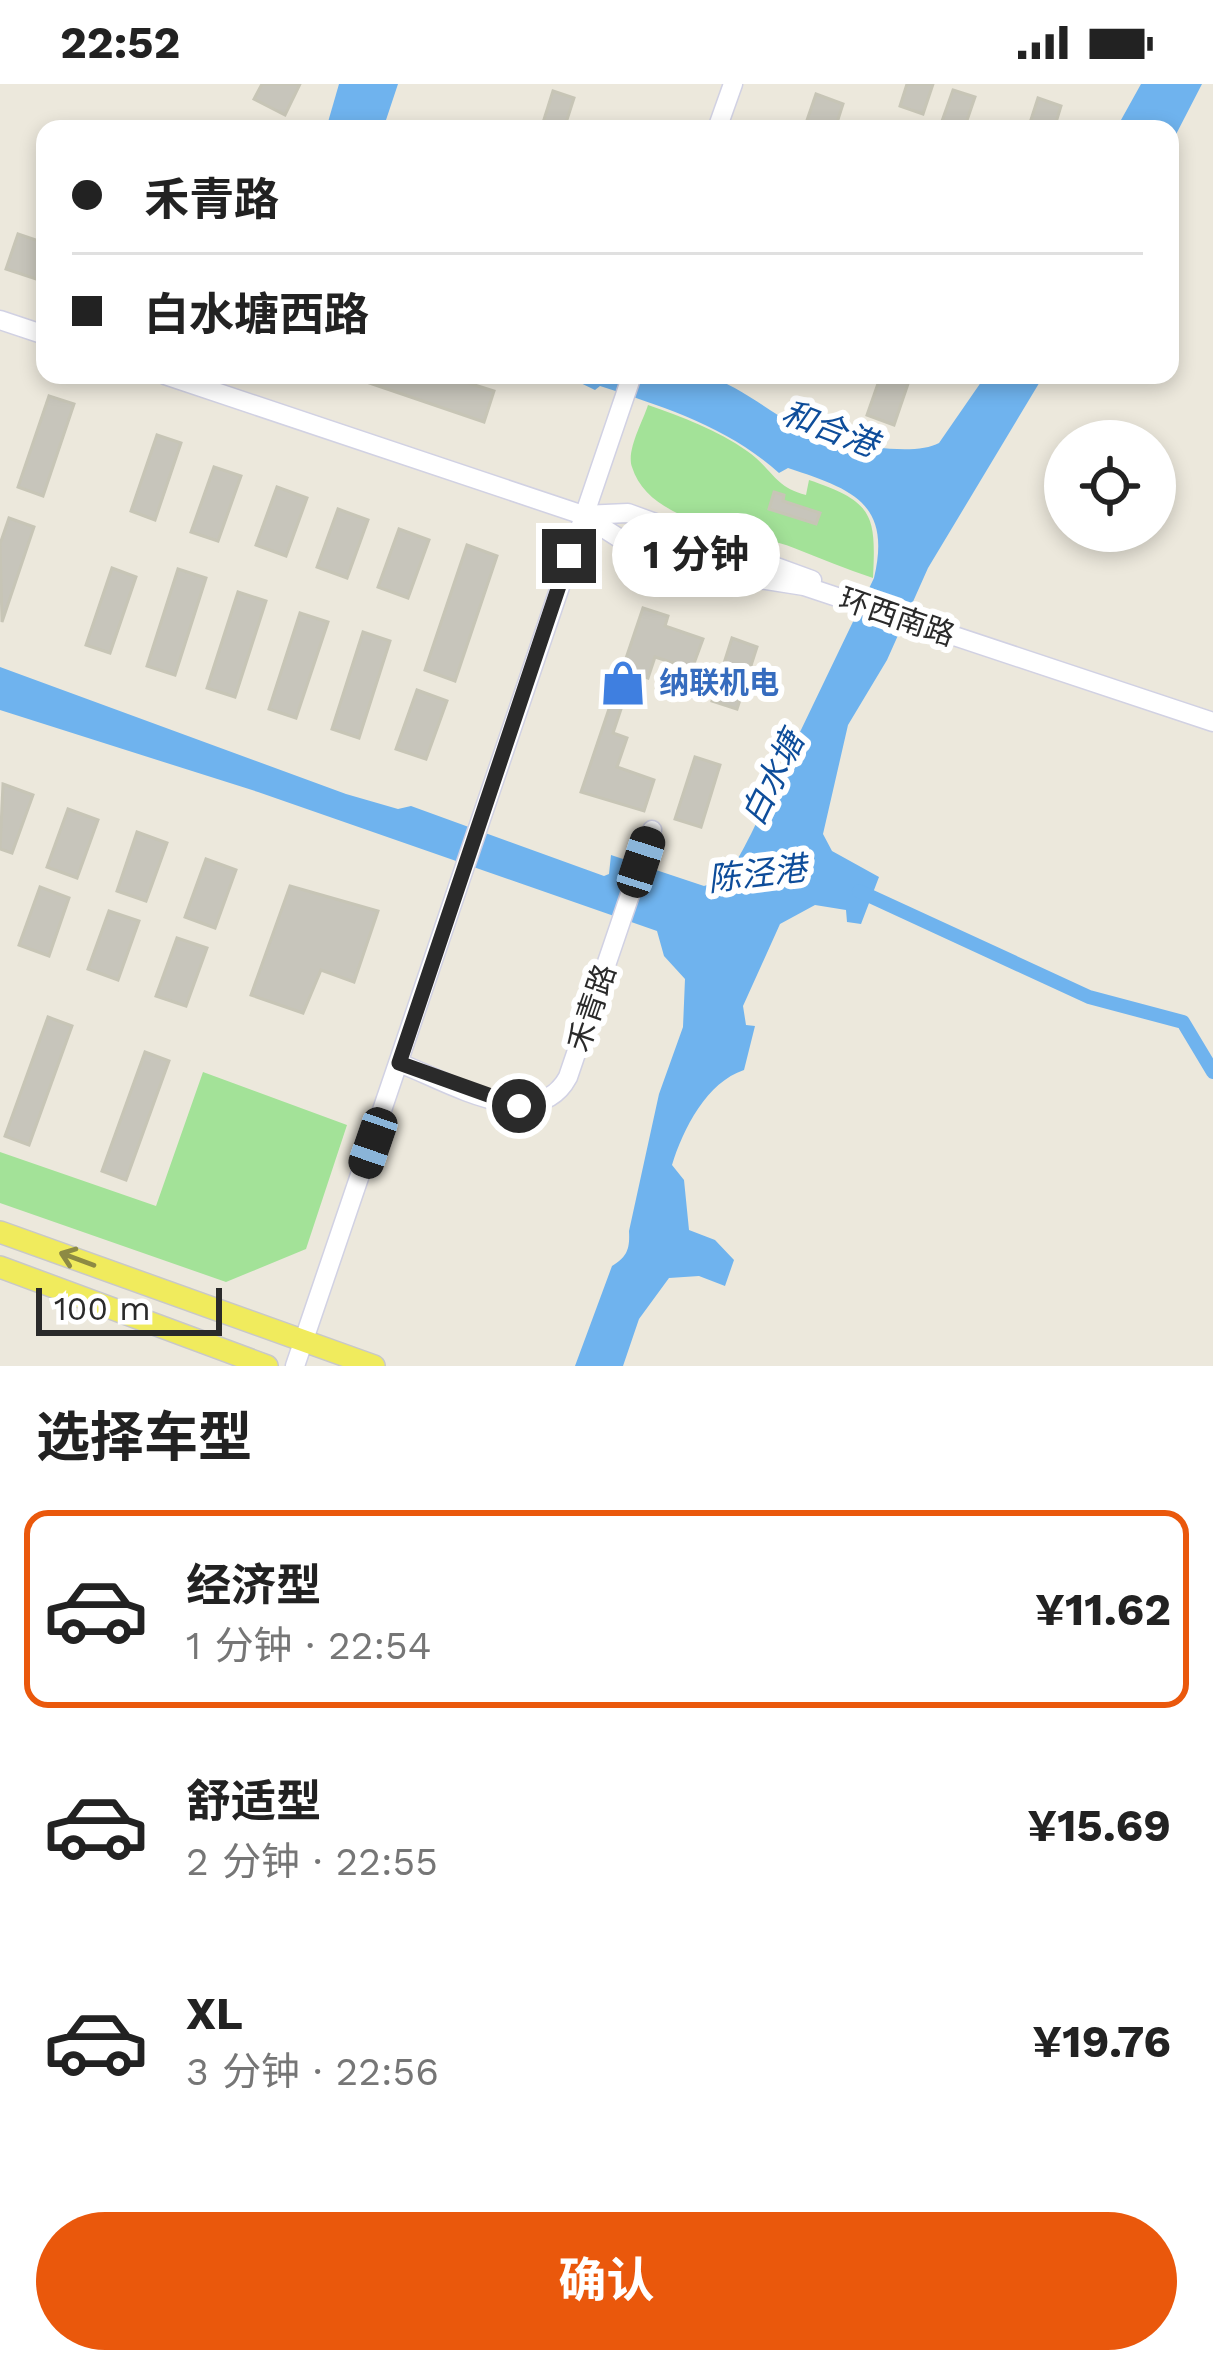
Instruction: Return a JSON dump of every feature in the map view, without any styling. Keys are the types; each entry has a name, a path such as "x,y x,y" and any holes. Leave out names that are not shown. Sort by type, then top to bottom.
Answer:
{"main road":[{"path":"0,1232 374,1366"},
{"path":"0,1268 267,1366"}],"street":[{"path":"720,120 733,84"},
{"path":"0,320 36,332"},
{"name":"环西南路","path":"192,384 583,515 622,540 706,568 806,582 1213,710"},
{"path":"296,1366 628,384"},
{"name":"环西南路","path":"951,629 1213,722"},
{"name":"禾青路","path":"399,1063 506,1103 519,1106 546,1100 568,1077 652,830"}],"green space":[{"path":"648,405 736,443 795,491 806,495 809,480 859,504 871,525 873,578 794,548 702,523 658,502 642,487 631,460"},
{"path":"203,1072 347,1125 306,1249 226,1282 0,1203 0,1152 156,1206"}],"water":[{"path":"339,84 398,84 386,120 329,120"},
{"path":"1141,84 1202,84 1179,129 1179,120 1121,120"},
{"path":"583,384 728,384 808,431 867,446 908,449 939,443 980,384 1039,384 928,568 887,660 848,725 823,834 832,851 879,877 861,924 847,922 846,910 815,905 780,924 743,1006 746,1025 755,1026 744,1070 708,1096 690,1122 672,1165 684,1180 689,1230 715,1240 734,1260 725,1286 699,1276 669,1278 639,1319 623,1366 575,1366 612,1266 628,1248 659,1094 683,1027 685,979 664,956 657,931 258,792 0,710 0,667 346,794 398,809 411,806 604,876 609,874 611,855 704,886 713,883 727,873 742,851 874,578 877,532 861,502 831,483 788,468 779,473 739,443 694,420 600,386 595,390"}],"building":[{"path":"262,84 300,84 285,115 254,99"},
{"path":"907,84 933,84 923,114 900,106"},
{"path":"953,90 975,97 967,120 942,120"},
{"path":"553,91 574,98 567,120 544,120"},
{"path":"816,94 843,104 838,120 807,120"},
{"path":"1038,98 1061,106 1057,120 1031,120"},
{"path":"18,234 36,240 36,279 6,269"},
{"path":"372,384 472,384 494,391 484,422"},
{"path":"878,384 908,384 894,425 867,415"},
{"path":"49,396 74,404 43,496 18,487"},
{"path":"157,435 181,443 155,520 131,511"},
{"path":"214,467 241,476 218,541 191,532"},
{"path":"277,487 307,498 286,556 256,545"},
{"path":"774,492 784,495 783,501 820,513 816,524 769,509"},
{"path":"338,509 368,520 347,578 317,567"},
{"path":"9,518 34,527 2,622 0,544"},
{"path":"399,529 429,540 408,598 378,587"},
{"path":"467,545 497,556 455,681 425,670"},
{"path":"112,568 136,577 110,653 86,645"},
{"path":"178,569 206,578 175,675 147,666"},
{"path":"238,592 266,601 235,697 207,688"},
{"path":"643,608 668,616 665,626 703,639 692,669 655,657 648,678 633,673 613,733 627,738 617,767 654,780 644,811 581,792"},
{"path":"300,613 328,622 296,718 269,709"},
{"path":"363,632 390,641 359,738 332,729"},
{"path":"732,638 757,647 737,709 712,701"},
{"path":"417,690 447,701 426,759 396,749"},
{"path":"695,757 720,765 701,827 675,819"},
{"path":"3,784 33,795 12,853 0,849"},
{"path":"68,809 98,820 77,878 47,867"},
{"path":"137,832 167,843 146,901 117,891"},
{"path":"206,859 236,870 215,928 185,917"},
{"path":"290,886 378,911 354,982 321,970 303,1013 251,995"},
{"path":"40,887 69,898 49,956 19,945"},
{"path":"109,911 139,921 118,980 88,969"},
{"path":"177,938 207,948 186,1006 156,996"},
{"path":"48,1017 72,1026 29,1145 5,1136"},
{"path":"145,1052 169,1061 126,1180 102,1171"}],"waterway":[{"name":"陈泾港","path":"859,891 1089,997 1183,1022 1213,1072"}],"place":[{"name":"纳联机电","path":"623,683"}],"route":[{"path":"519,1106 399,1063 569,556"}],"water label":[{"name":"和合港","path":"830,428"},
{"name":"白水塘","path":"772,778"}]}
